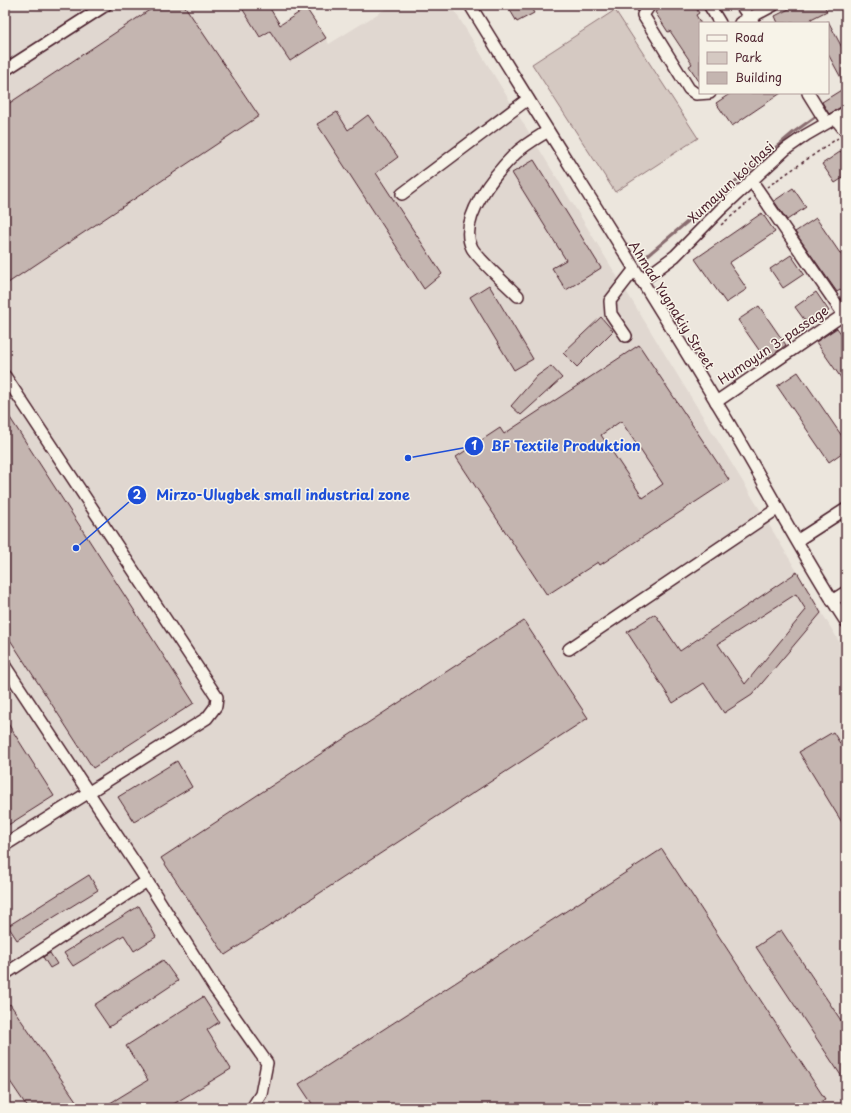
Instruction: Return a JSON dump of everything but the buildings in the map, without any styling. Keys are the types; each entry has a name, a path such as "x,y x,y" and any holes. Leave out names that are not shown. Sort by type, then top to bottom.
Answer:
{"street":[{"path":"5,70 106,5"},
{"name":"Ahmad Yugnakiy Street","path":"470,5 716,402 777,510 798,540 832,601 846,622"},
{"path":"650,5 643,15 689,89 696,94 699,94"},
{"path":"709,5 719,22"},
{"path":"741,5 747,21 774,5"},
{"path":"809,94 843,135"},
{"path":"402,194 528,99"},
{"name":"Xumayun ko'chasi","path":"641,281 675,256 751,180 796,141 846,112"},
{"path":"518,296 472,249 468,238 467,229 470,218 480,198 516,153 548,131"},
{"path":"751,180 845,315"},
{"path":"626,336 611,314 610,301 634,270"},
{"name":"Humoyun 3-passage","path":"716,402 845,315"},
{"path":"5,376 217,697 216,706 207,718 88,791 5,845"},
{"path":"798,540 846,509"},
{"path":"569,649 777,510"},
{"path":"832,601 846,592"},
{"path":"5,666 147,881 215,989 267,1062 262,1094 252,1108"},
{"path":"5,974 147,881"}],"path":[{"path":"718,228 759,193 843,135"}],"shaded area":[{"path":"5,5 239,5 260,38 271,31 290,61 326,39 329,44 392,5 451,5 846,653 846,1108 5,1108"}],"green space":[{"path":"615,10 698,138 615,192 532,64"}],"waterway":[{"path":"648,255 794,132 829,107"}],"place":[{"name":"BF Textile Produktion","path":"408,458"},
{"name":"Mirzo-Ulugbek small industrial zone","path":"76,548"}]}
